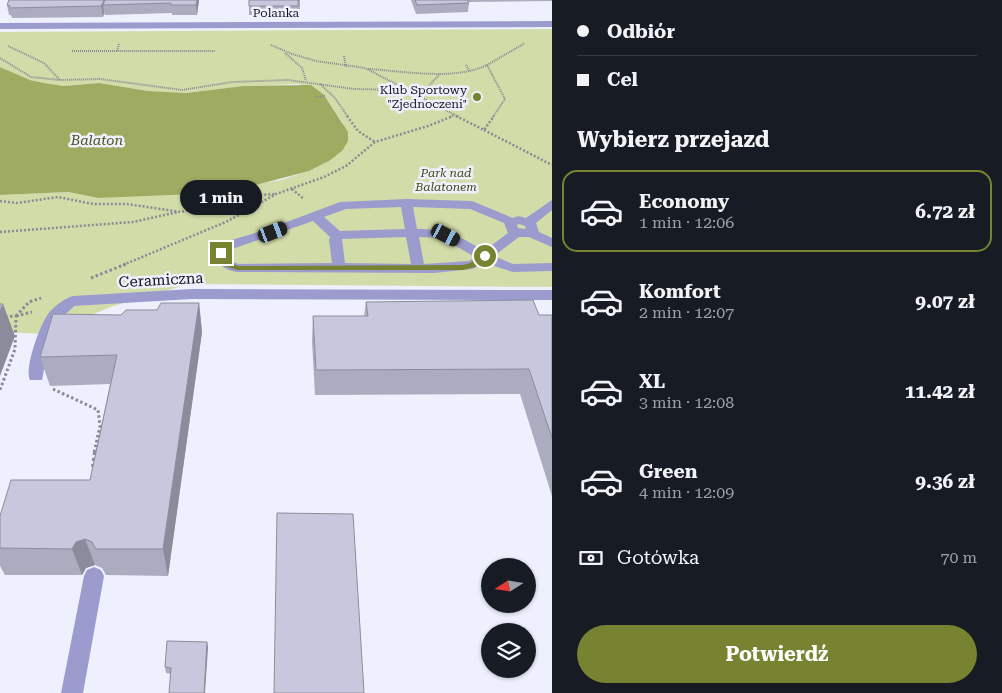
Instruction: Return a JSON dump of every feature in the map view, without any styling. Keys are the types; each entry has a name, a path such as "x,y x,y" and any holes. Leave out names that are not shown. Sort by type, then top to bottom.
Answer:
{"street":[{"name":"Polanka","path":"0,26 552,24"},
{"path":"406,203 418,268"},
{"path":"514,227 485,256 472,265 463,267 237,268 224,263 221,258 221,253 230,245 351,204 472,205 514,227 530,228 552,243"},
{"path":"530,228 552,204"},
{"path":"314,216 337,236 412,233 446,235 509,267 552,267"},
{"path":"337,236 335,240 339,267"},
{"path":"190,312 192,294"},
{"name":"Ceramiczna","path":"36,376 40,350 54,316 73,301 192,294 552,295"},
{"path":"72,693 94,576"}],"path":[{"path":"282,51 346,67 459,74 487,65 533,40 538,35 538,24"},
{"path":"244,26 282,51 302,68 306,81"},
{"path":"117,51 120,42"},
{"path":"0,44 19,49 44,63 54,71 60,80"},
{"path":"72,51 214,51"},
{"path":"344,56 346,67"},
{"path":"0,58 30,77 60,80 100,79 182,90 232,82 306,81 354,89 406,90"},
{"path":"466,64 470,72"},
{"path":"484,130 505,99 487,65"},
{"path":"365,68 552,165"},
{"path":"419,96 441,73"},
{"path":"316,83 331,94 362,137 376,142"},
{"path":"316,97 324,96"},
{"path":"0,232 133,222 259,195 276,194 324,177 346,166 376,142 428,126 454,114"},
{"path":"83,281 228,220 267,201 276,194"},
{"path":"0,201 16,203 58,197 93,204 127,204 181,212"},
{"path":"0,390 15,349 16,316 29,302 47,295"},
{"path":"0,317 16,316"},
{"path":"36,376 55,391 98,410 102,424 93,458 93,476"}],"green space":[{"name":"Park nad Balatonem","path":"552,29 552,287 190,284 113,306 46,334 0,332 0,195 68,192 98,198 225,190 281,180 309,171 329,161 343,123 324,95 298,84 243,86 186,93 148,91 99,83 64,86 30,80 0,67 0,32"}],"water":[{"name":"Balaton","path":"0,67 30,80 44,83 64,86 99,83 148,91 186,93 243,86 311,85 324,95 348,132 348,141 342,151 329,161 309,171 252,186 193,194 98,198 68,192 0,195"}],"building":[{"path":"9,0 104,0 101,6 9,8 10,6 7,5"},
{"path":"105,0 197,0 196,5 171,5 171,3 103,5"},
{"path":"249,0 298,0 298,6 249,6"},
{"path":"415,0 467,0 469,3 417,5"},
{"path":"533,300 539,315 552,315 552,438 529,369 316,370 313,316 368,316 366,302"},
{"path":"161,303 199,303 163,549 96,549 92,542 85,539 76,542 72,549 0,548 0,516 11,480 90,480 117,355 40,357 53,314 121,315 126,310 157,310"},
{"path":"277,513 353,514 364,693 274,693"},
{"path":"167,641 207,642 204,693 169,693 171,668 165,667"}],"place":[{"name":"Klub Sportowy \"Zjednoczeni\"","path":"477,97"}],"route":[{"path":"221,253 224,263 237,268 463,267 472,265 485,256"}]}
